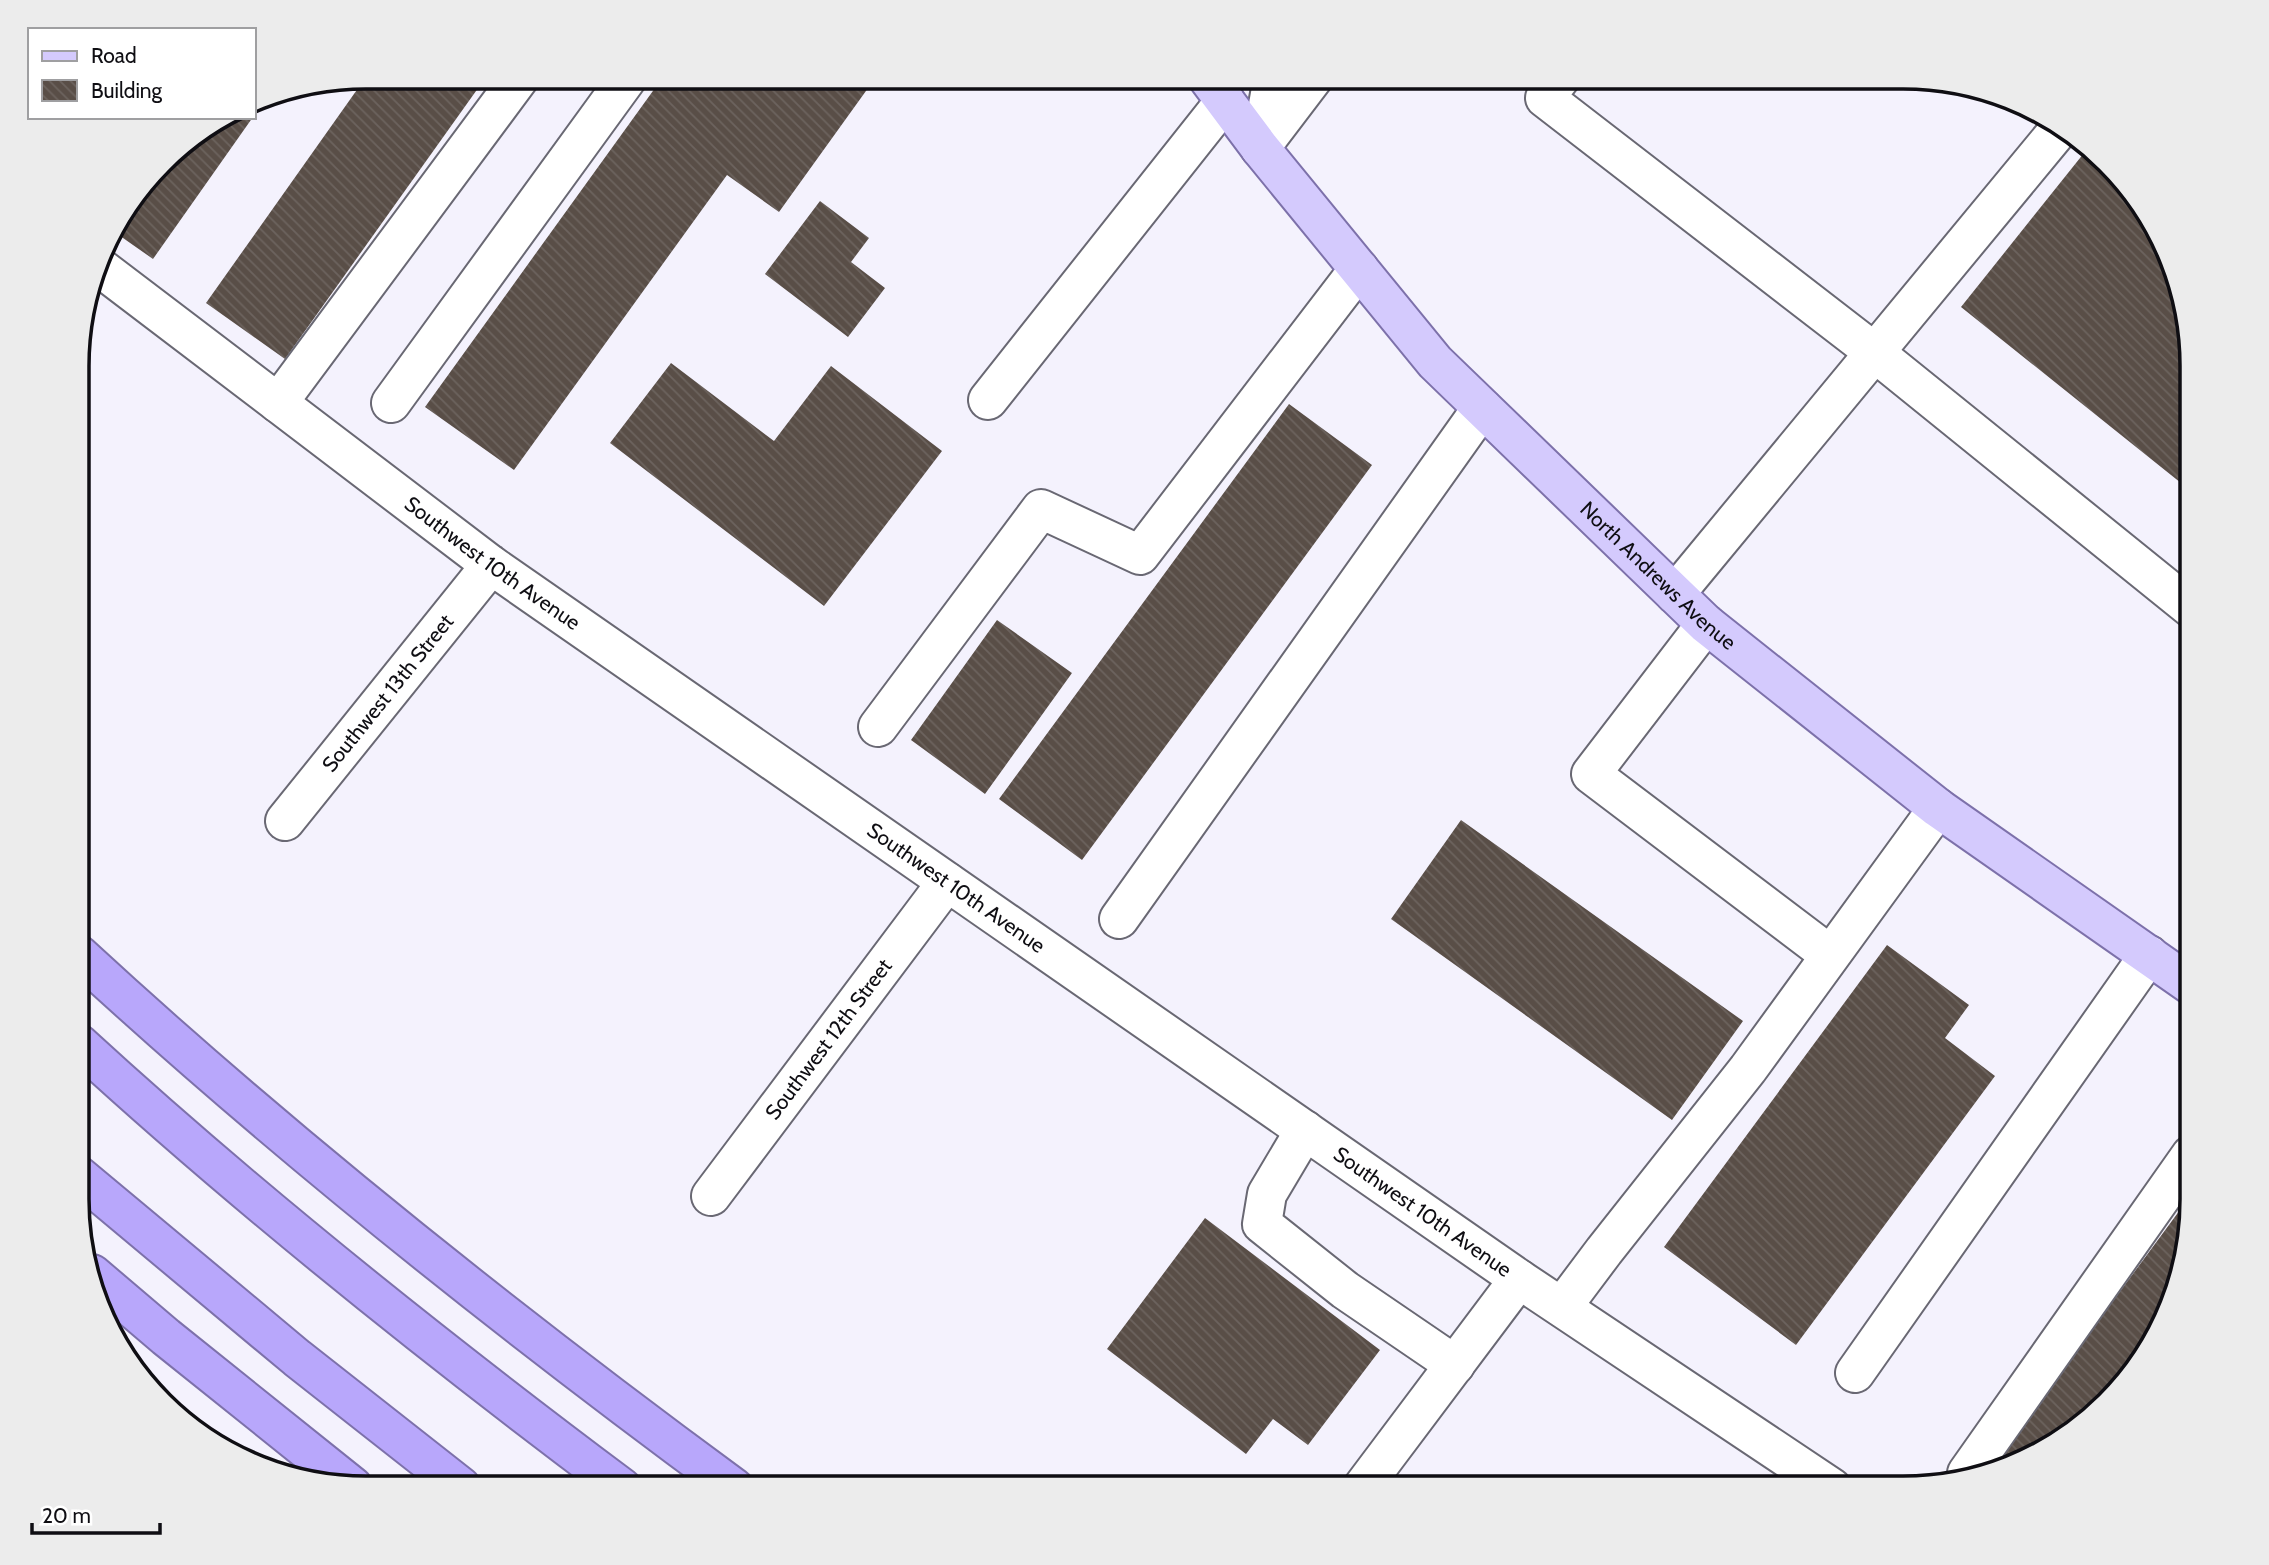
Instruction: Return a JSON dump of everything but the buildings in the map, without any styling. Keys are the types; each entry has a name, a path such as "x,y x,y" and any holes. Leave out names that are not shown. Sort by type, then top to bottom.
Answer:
{"highway":[{"path":"89,964 332,1176 564,1361 718,1476"},
{"path":"89,1053 233,1180 349,1275 606,1476"},
{"path":"89,1185 297,1358 446,1476"},
{"path":"103,1283 336,1474"}],"main road":[{"name":"North Andrews Avenue","path":"1216,89 1260,148 1436,362 1706,624 1938,808 2180,977"}],"street":[{"path":"278,403 511,89"},
{"path":"391,402 619,89"},
{"path":"988,400 1216,89"},
{"path":"1260,148 1271,89"},
{"path":"1260,148 1305,89"},
{"path":"1552,89 1545,98 1874,352 2180,599"},
{"path":"1675,594 2055,135"},
{"path":"878,727 1041,509 1140,555 1359,270"},
{"name":"Southwest 10th Avenue","path":"106,271 491,565 1519,1279 1814,1476"},
{"path":"1119,919 1482,408"},
{"name":"Southwest 13th Street","path":"285,821 491,565"},
{"path":"1706,624 1591,774 1830,955"},
{"path":"1562,1307 1748,1069 1938,808"},
{"name":"Southwest 12th Street","path":"711,1196 947,882"},
{"path":"1855,1373 2149,955"},
{"path":"1305,1130 1267,1194 1262,1224 1345,1290 1455,1365"},
{"path":"1972,1467 2180,1171"},
{"path":"1371,1476 1519,1279"}]}
